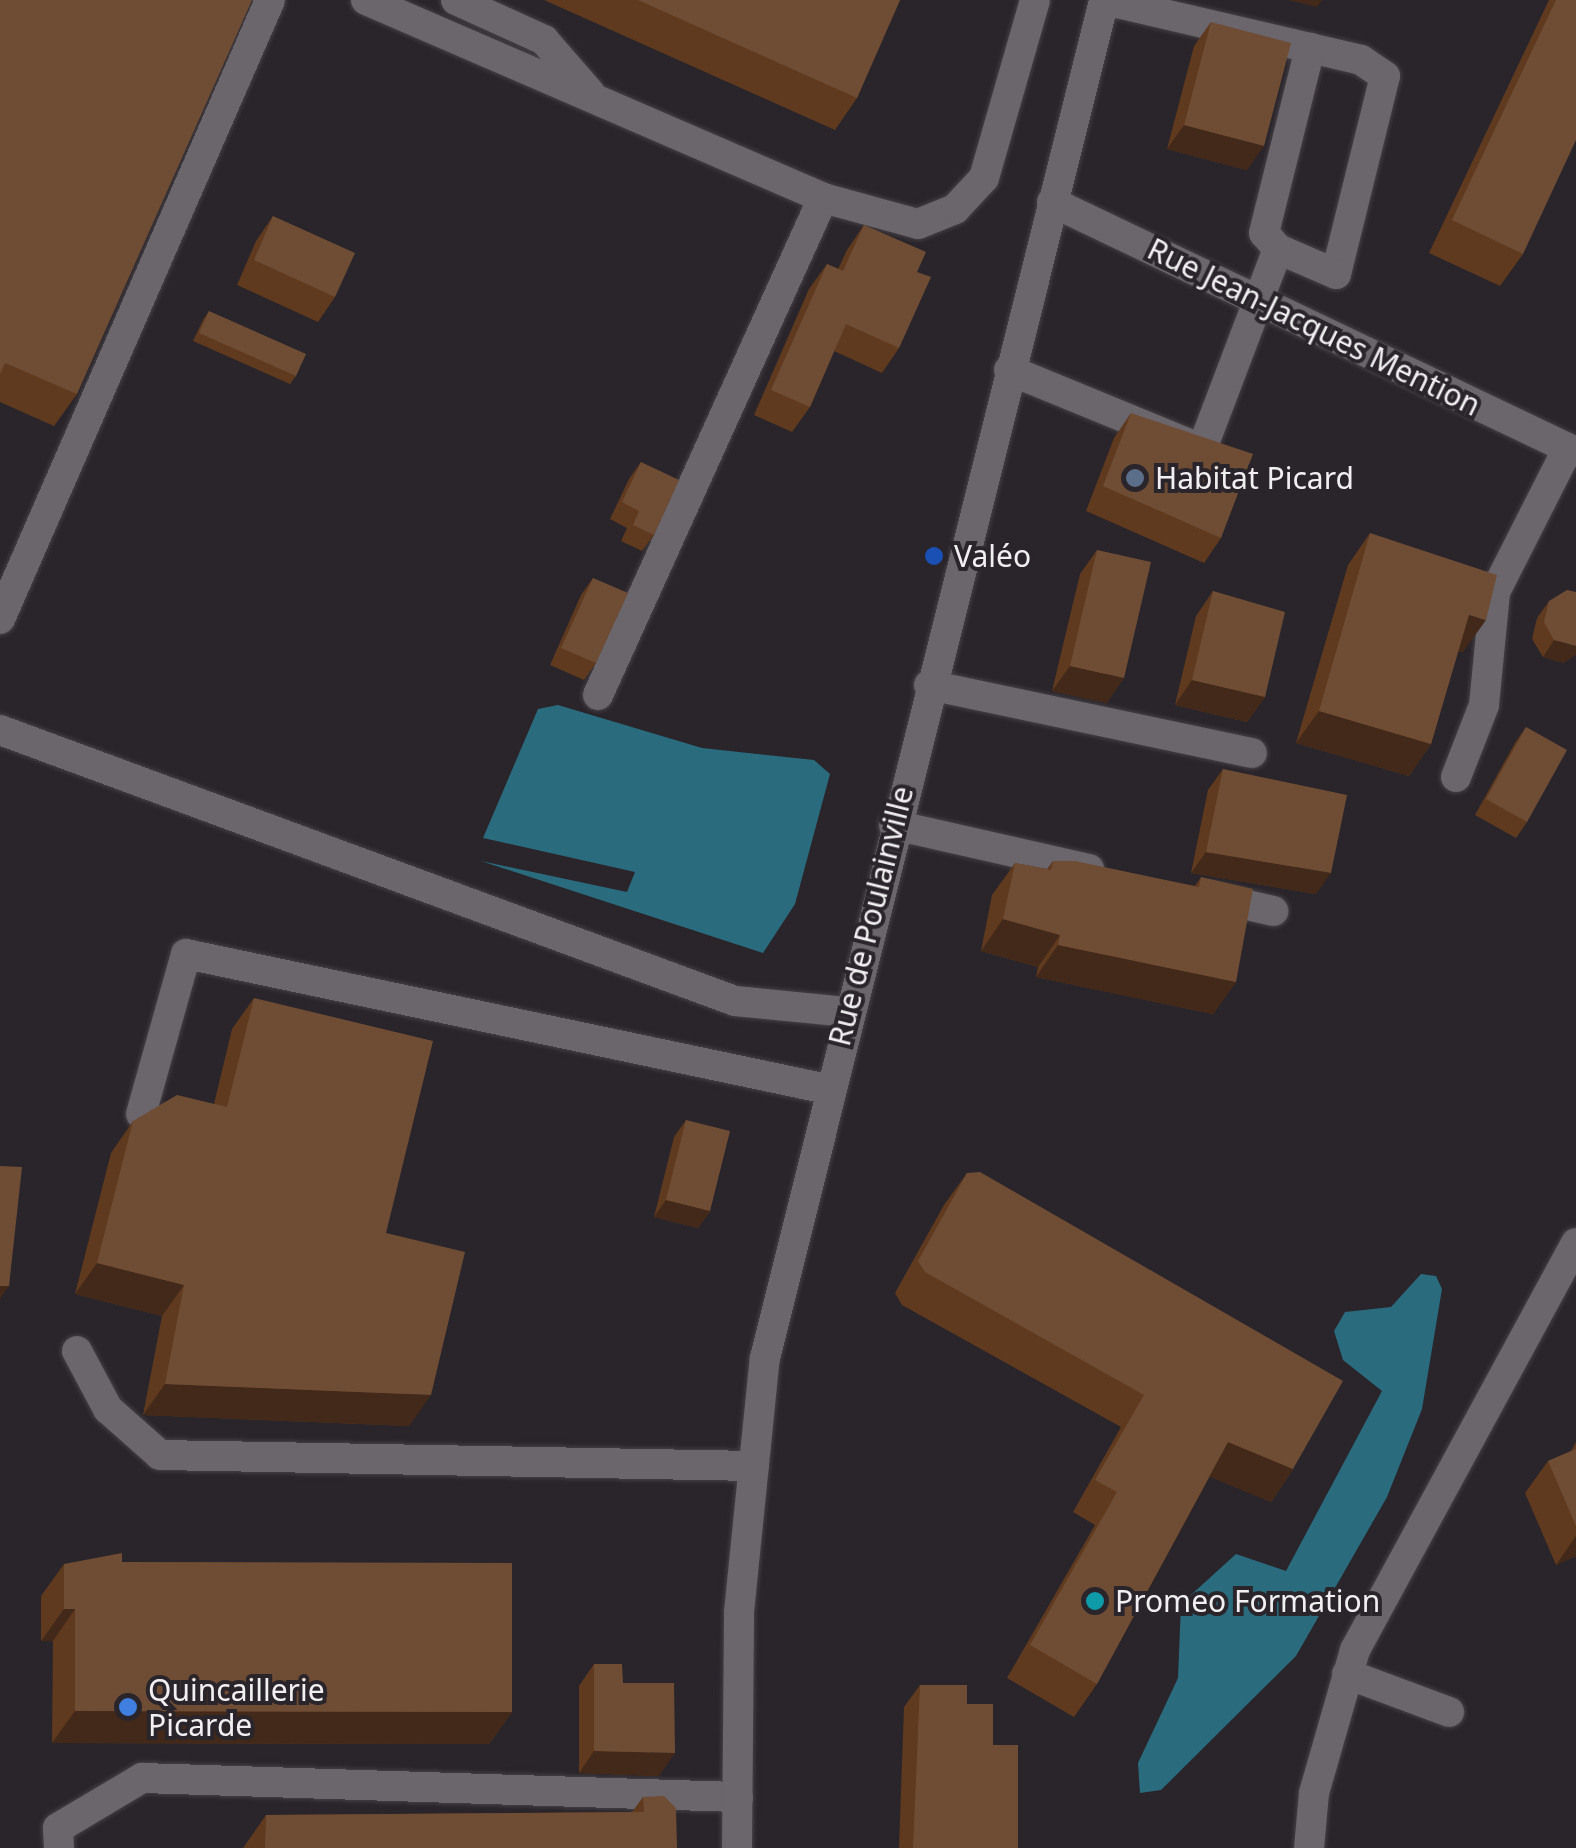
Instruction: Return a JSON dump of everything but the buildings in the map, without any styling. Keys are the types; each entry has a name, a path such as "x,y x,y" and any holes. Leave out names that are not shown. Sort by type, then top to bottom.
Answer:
{"street":[{"path":"0,619 270,0"},
{"path":"366,0 823,198 918,224 955,210 984,178 1035,0"},
{"path":"456,0 544,40 595,100"},
{"path":"1104,0 1310,48 1361,60 1385,76 1336,274 1278,249 1264,233 1310,48"},
{"name":"Rue de Poulainville","path":"737,1848 739,1612 765,1358 827,1089 1104,0"},
{"path":"598,694 823,198"},
{"name":"Rue Jean-Jacques Mention","path":"1052,202 1572,450"},
{"path":"1009,370 1202,450 1278,249"},
{"path":"1456,777 1484,705 1495,592 1572,450"},
{"path":"1461,578 1495,592"},
{"path":"929,684 1252,753"},
{"path":"0,730 735,1001 848,1012"},
{"path":"894,825 1122,876"},
{"path":"1178,889 1273,911"},
{"path":"141,1114 186,954 827,1089"},
{"path":"1310,1848 1347,1674 1571,1263"},
{"path":"77,1351 108,1409 160,1455 754,1466"},
{"path":"1347,1674 1449,1712"},
{"path":"59,1848 58,1828 142,1778 738,1796"}],"water":[{"path":"558,705 702,748 814,760 830,774 795,904 763,953 481,861 627,892 635,872 483,838 538,709"},
{"path":"1421,1274 1436,1276 1442,1289 1422,1409 1387,1497 1296,1656 1161,1790 1140,1793 1138,1763 1178,1678 1181,1604 1236,1554 1286,1571 1382,1391 1343,1360 1334,1331 1345,1312 1391,1307"}],"place":[{"name":"Habitat Picard","path":"1135,478"},
{"name":"Valéo","path":"934,556"},
{"name":"Promeo Formation","path":"1095,1601"},
{"name":"Quincaillerie Picarde","path":"128,1707"}]}
